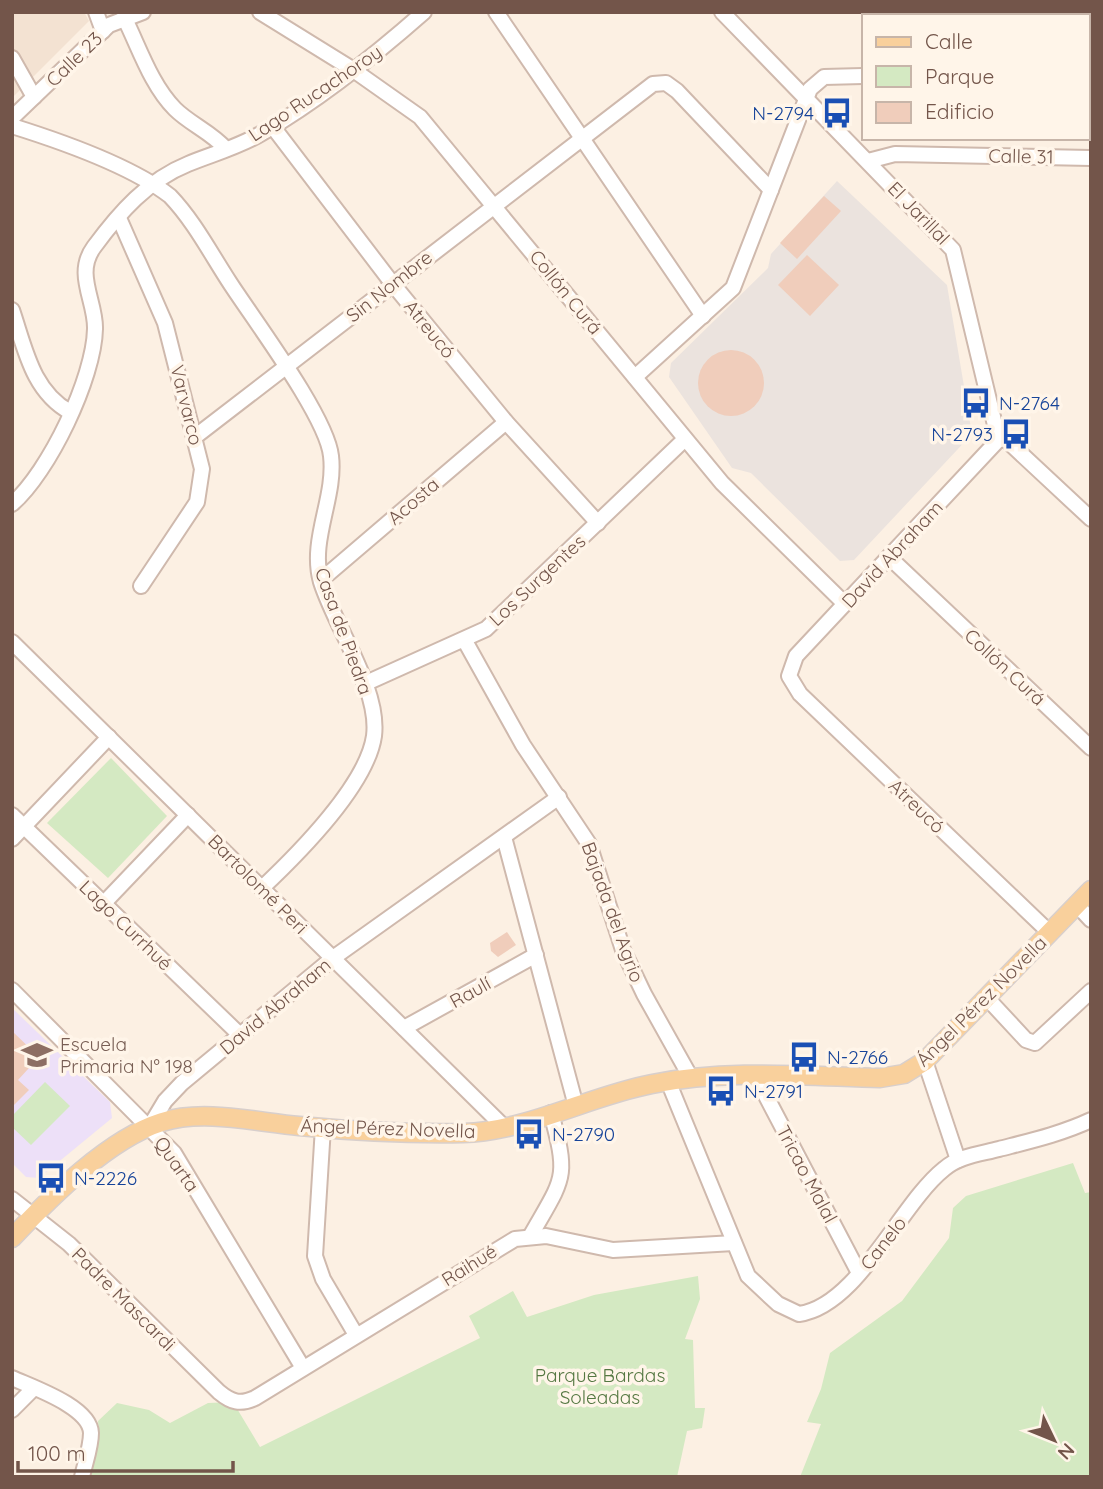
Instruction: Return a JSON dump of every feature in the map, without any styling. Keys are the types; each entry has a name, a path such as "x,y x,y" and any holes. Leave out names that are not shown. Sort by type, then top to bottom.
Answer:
{"main road":[{"name":"Ángel Pérez Novella","path":"150,1126 173,1119 203,1118 323,1128 464,1133 503,1126 668,1081 755,1075 892,1077 904,1074 925,1061 1091,890"},
{"name":"David Abraham","path":"12,1238 33,1216 114,1147 150,1126"}],"street":[{"path":"96,12 103,31"},
{"name":"Calle 23","path":"12,118 103,31 124,17 143,12"},
{"name":"Collón Curá","path":"260,12 352,69 420,117 737,500 845,604"},
{"name":"Lago Rucachoroy","path":"12,504 43,469 70,412 95,339 96,324 85,267 94,247 152,183 187,164 273,127 424,12"},
{"path":"496,12 703,316"},
{"name":"El Jarillal","path":"722,12 948,243 957,257 993,419 1002,436 1091,519"},
{"path":"124,17 161,91 175,109 212,133 226,149"},
{"path":"12,58 34,97"},
{"path":"635,377 703,316 738,279 805,97 814,84 824,77 862,76"},
{"name":"Sin Nombre","path":"196,436 647,88 660,82 677,91 771,190"},
{"name":"Casa de Piedra","path":"12,126 53,139 152,183 183,211 285,366 328,440 332,473 318,549 321,580 364,684 374,719 374,736 363,765 311,841 262,888"},
{"name":"Atreucó","path":"273,127 392,283 506,422 598,523"},
{"name":"Calle 31","path":"868,161 895,154 1091,158"},
{"name":"Varvarco","path":"119,218 165,323 196,436 202,469 197,502 141,586"},
{"path":"12,310 38,382 56,404 70,412"},
{"name":"Acosta","path":"321,580 506,422"},
{"name":"David Abraham","path":"789,676 792,662 1002,436"},
{"name":"Los Surgentes","path":"364,684 465,640 498,619 685,439"},
{"name":"Collón Curá","path":"889,557 1091,748"},
{"name":"Bajada del Agrio","path":"465,640 523,745 589,844 633,972 691,1078"},
{"name":"Bartolomé Peri","path":"12,642 503,1126"},
{"name":"Atreucó","path":"789,676 800,694 1050,933"},
{"path":"12,839 109,737"},
{"name":"David Abraham","path":"150,1126 173,1092 333,958 559,797"},
{"name":"Lago Currhué","path":"12,815 240,1035"},
{"path":"104,903 188,815"},
{"path":"504,837 576,1105"},
{"path":"1077,905 1091,920"},
{"name":"Raulí","path":"404,1028 536,955"},
{"name":"Quarta","path":"12,990 150,1126 179,1160 303,1368"},
{"path":"987,999 1031,1043 1040,1042 1091,992"},
{"path":"925,1061 958,1160 1057,1134 1091,1120"},
{"name":"Tricao Malal","path":"755,1075 859,1273"},
{"path":"668,1081 734,1243"},
{"path":"531,1235 556,1192 563,1173 562,1154 551,1113"},
{"path":"323,1128 315,1256 323,1279 356,1335"},
{"name":"Canelo","path":"734,1243 755,1284 785,1309 799,1314 813,1310 859,1273 933,1179 958,1160"},
{"name":"Padre Mascardi","path":"12,1199 69,1244 219,1392 233,1402"},
{"path":"12,1231 33,1216"},
{"name":"Raihué","path":"233,1402 255,1398 499,1246 531,1235 613,1250 734,1243"},
{"path":"12,1378 77,1410 87,1420 90,1438 82,1477"},
{"path":"12,1410 34,1388"}],"shaded area":[{"path":"12,12 84,12 89,21 12,98"},
{"path":"837,181 947,285 972,434 854,560 840,561 751,473 732,468 669,377 671,363 768,268 771,254"},
{"name":"Escuela Primaria N° 198","path":"12,1008 110,1102 112,1118 39,1178 26,1177 12,1163"}],"green space":[{"path":"111,758 167,816 108,878 47,823"},
{"path":"45,1082 70,1106 31,1145 12,1127 12,1116"},
{"path":"1073,1163 1085,1193 1091,1192 1091,1477 800,1477 821,1424 807,1422 821,1389 830,1353 902,1301 949,1238 953,1208 966,1196"},
{"name":"Parque Bardas Soleadas","path":"698,1276 700,1299 685,1339 693,1340 695,1408 705,1408 702,1428 687,1431 677,1477 90,1477 99,1434 98,1421 117,1403 149,1410 170,1423 208,1403 233,1402 260,1447 480,1338 469,1316 513,1291 527,1317 594,1295"}],"building":[{"path":"824,196 841,211 797,259 780,243"},
{"path":"807,255 839,285 810,316 778,285"},
{"path":"731,350 754,360 764,383 754,406 731,416 708,406 698,383 708,360"},
{"path":"507,932 516,945 498,957 491,951 490,943"},
{"path":"12,1031 39,1057 18,1080 29,1090 12,1107"}],"place":[{"name":"N-2794","path":"837,113"},
{"name":"N-2764","path":"976,403"},
{"name":"N-2793","path":"1016,434"},
{"name":"Escuela Primaria N° 198","path":"37,1055"},
{"name":"N-2766","path":"804,1057"},
{"name":"N-2791","path":"721,1091"},
{"name":"N-2790","path":"529,1134"},
{"name":"N-2226","path":"51,1178"}]}
